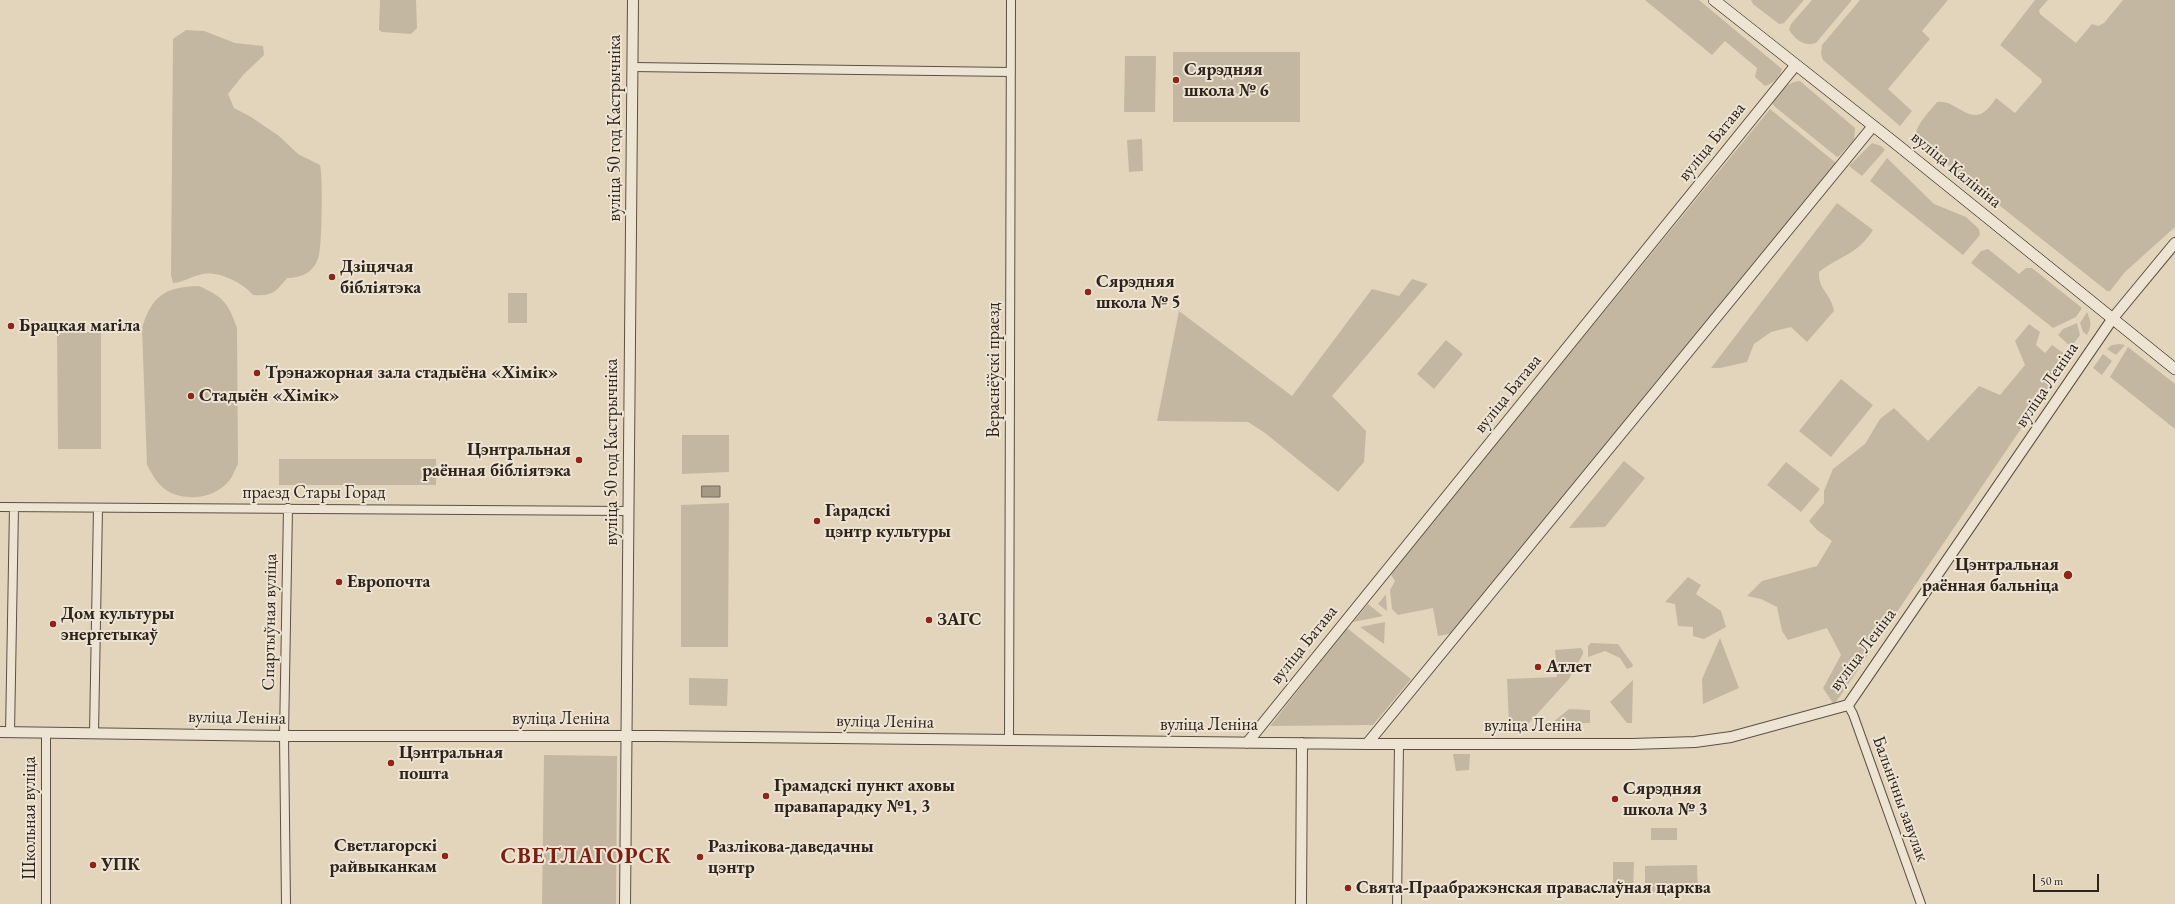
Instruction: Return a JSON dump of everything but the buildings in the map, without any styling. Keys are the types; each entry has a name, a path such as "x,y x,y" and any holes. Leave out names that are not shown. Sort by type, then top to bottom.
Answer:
{"main road":[{"name":"вуліца Калініна","path":"1714,0 2175,369"}],"street":[{"name":"вуліца 50 год Кастрычніка","path":"625,904 633,0"},
{"name":"Вераснёўскі праезд","path":"1008,741 1011,0"},
{"name":"вуліца Батава","path":"1247,742 1795,66"},
{"path":"632,67 1010,72"},
{"path":"1367,744 1873,126"},
{"name":"вуліца Леніна","path":"5,732 284,736 627,736 1367,744 1632,744 1695,742 1731,737 1848,705 2113,318 2175,244"},
{"name":"праезд Стары Горад","path":"0,507 628,511"},
{"name":"Школьная вуліца","path":"5,732 14,507"},
{"path":"94,734 98,508"},
{"name":"Спартыўная вуліца","path":"286,904 284,736 288,508"},
{"name":"Бальнічны завулак","path":"1848,705 1853,714 1921,904"},
{"name":"Школьная вуліца","path":"46,733 46,904"},
{"path":"1301,904 1302,743"},
{"path":"1397,904 1399,743"}],"shaded area":[{"path":"380,0 416,0 417,28 411,34 382,32 379,30"},
{"path":"1645,0 1699,0 1782,69 1779,75 1774,82 1765,86 1755,77 1757,68 1725,41 1712,55"},
{"path":"1751,0 1804,0 1784,23 1779,24 1753,4"},
{"path":"1812,0 1852,0 1816,43 1808,44 1797,40 1789,30 1791,24"},
{"path":"1860,0 1948,0 1922,31 1930,39 1888,89 1912,111 1900,126 1823,60 1821,54 1822,45"},
{"path":"2035,0 2048,0 2039,10 2040,14 2076,43 2092,24 2098,26 2104,23 2123,0 2175,0 2175,227 2125,272 2110,291 2107,291 1916,139 1919,124 1937,102 1945,102 1973,115 1980,114 1988,109 1996,98 2015,113 2042,82 2041,79 2000,45"},
{"path":"186,30 204,31 235,43 263,46 264,55 243,75 228,94 234,108 251,117 279,136 298,154 320,165 322,182 321,224 320,248 317,261 307,273 298,277 287,278 276,290 269,294 253,295 237,282 216,274 203,274 173,283 171,275 173,39"},
{"path":"1173,52 1300,52 1300,122 1173,122"},
{"path":"1125,56 1156,56 1155,112 1124,112"},
{"path":"1800,81 1855,128 1854,140 1839,156 1837,157 1772,103 1787,86 1791,83"},
{"path":"1770,109 1836,163 1454,633 1438,636 1433,608 1398,615 1392,609 1390,590 1395,581 1390,573"},
{"path":"1142,139 1143,171 1129,172 1127,140"},
{"path":"1872,143 1881,146 1885,150 1862,176 1849,166"},
{"path":"1887,158 1934,204 1966,217 1979,229 1980,235 1963,255 1870,181"},
{"path":"1837,203 1873,230 1855,250 1819,272 1820,283 1830,300 1834,311 1807,342 1791,327 1771,332 1754,344 1747,362 1720,368 1711,368"},
{"path":"1988,249 2019,274 2026,268 2032,268 2082,308 2076,317 2053,328 1971,263 1981,251"},
{"path":"1412,279 1428,284 1332,396 1366,431 1364,462 1338,492 1265,433 1248,422 1157,421 1179,311 1292,396 1372,289 1399,296"},
{"name":"Стадыён «Хімік»","path":"199,286 224,301 231,312 237,328 238,464 229,481 216,492 199,497 190,497 174,494 163,488 157,482 147,465 142,328 150,308 161,295 177,288"},
{"path":"508,293 527,293 527,323 508,323"},
{"path":"2087,312 2090,329 2087,335 2083,332 2080,323"},
{"path":"2077,323 2080,335 2071,347 2058,335 2063,329"},
{"path":"2029,324 2040,332 2036,345 2045,353 2052,345 2066,355 2054,380 1834,705 1823,688 1841,655 1827,628 1788,640 1782,631 1777,607 1761,599 1747,596 1762,581 1817,566 1832,541 1817,530 1809,521 1824,503 1824,491 1833,469 1865,444 1880,419 1894,408 1928,441 1979,386 2000,395 2025,365 2015,341"},
{"path":"57,332 101,332 101,449 58,449"},
{"path":"1446,340 1463,354 1434,389 1417,374"},
{"path":"2112,345 2125,345 2116,355 2107,349"},
{"path":"2128,347 2175,384 2175,429 2110,377"},
{"path":"2103,354 2112,361 2102,375 2093,368"},
{"path":"1841,379 1873,405 1831,457 1799,431"},
{"path":"682,435 729,435 729,472 682,474"},
{"path":"279,459 436,459 436,485 279,485"},
{"path":"1624,461 1645,478 1605,527 1569,528"},
{"path":"1786,462 1820,489 1801,512 1767,485"},
{"path":"702,486 720,486 720,497 702,497"},
{"path":"729,503 728,647 681,647 681,505"},
{"path":"1688,577 1701,585 1696,594 1721,611 1726,627 1704,639 1693,636 1693,627 1678,626 1675,604 1665,602"},
{"path":"1386,594 1387,611 1378,604"},
{"path":"1368,604 1383,616 1353,622"},
{"path":"1385,622 1384,644 1360,627"},
{"path":"1347,628 1411,679 1373,725 1270,726"},
{"path":"1720,638 1739,688 1703,704 1702,679"},
{"path":"1591,643 1618,644 1633,665 1632,667 1627,669 1620,658 1605,651 1588,657 1588,646"},
{"path":"1581,648 1583,654 1569,679 1528,724 1509,724 1507,679 1557,677 1555,650"},
{"path":"689,678 728,679 727,706 689,705"},
{"path":"1633,680 1632,723 1627,723 1610,702"},
{"path":"1569,709 1590,710 1590,723 1552,723"},
{"path":"1453,754 1470,754 1469,770 1456,771"},
{"path":"544,755 617,756 616,904 542,904"},
{"path":"1651,828 1677,828 1677,840 1651,840"},
{"path":"1613,862 1634,862 1633,893 1613,893"},
{"path":"1697,865 1698,893 1645,893 1645,866"}],"place":[{"name":"Сярэдняя школа № 6","path":"1176,80"},
{"name":"Дзіцячая бібліятэка","path":"332,277"},
{"name":"Сярэдняя школа № 5","path":"1088,292"},
{"name":"Брацкая магіла","path":"11,326"},
{"name":"Трэнажорная зала стадыёна «Хімік»","path":"257,373"},
{"name":"Стадыён «Хімік»","path":"191,396"},
{"name":"Цэнтральная раённая бібліятэка","path":"579,460"},
{"name":"Гарадскі цэнтр культуры","path":"817,521"},
{"name":"Цэнтральная раённая бальніца","path":"2068,575"},
{"name":"Европочта","path":"339,582"},
{"name":"ЗАГС","path":"929,620"},
{"name":"Дом культуры энергетыкаў","path":"53,624"},
{"name":"Атлет","path":"1538,667"},
{"name":"Цэнтральная пошта","path":"391,763"},
{"name":"Грамадскі пункт аховы правапарадку №1, 3","path":"766,796"},
{"name":"Сярэдняя школа № 3","path":"1615,799"},
{"name":"Светлагорскі райвыканкам","path":"445,856"},
{"name":"Разлікова-даведачны цэнтр","path":"700,857"},
{"name":"УПК","path":"93,865"},
{"name":"Свята-Праабражэнская праваслаўная царква","path":"1348,888"}],"district":[{"name":"СВЕТЛАГОРСК","path":"586,857"}]}
